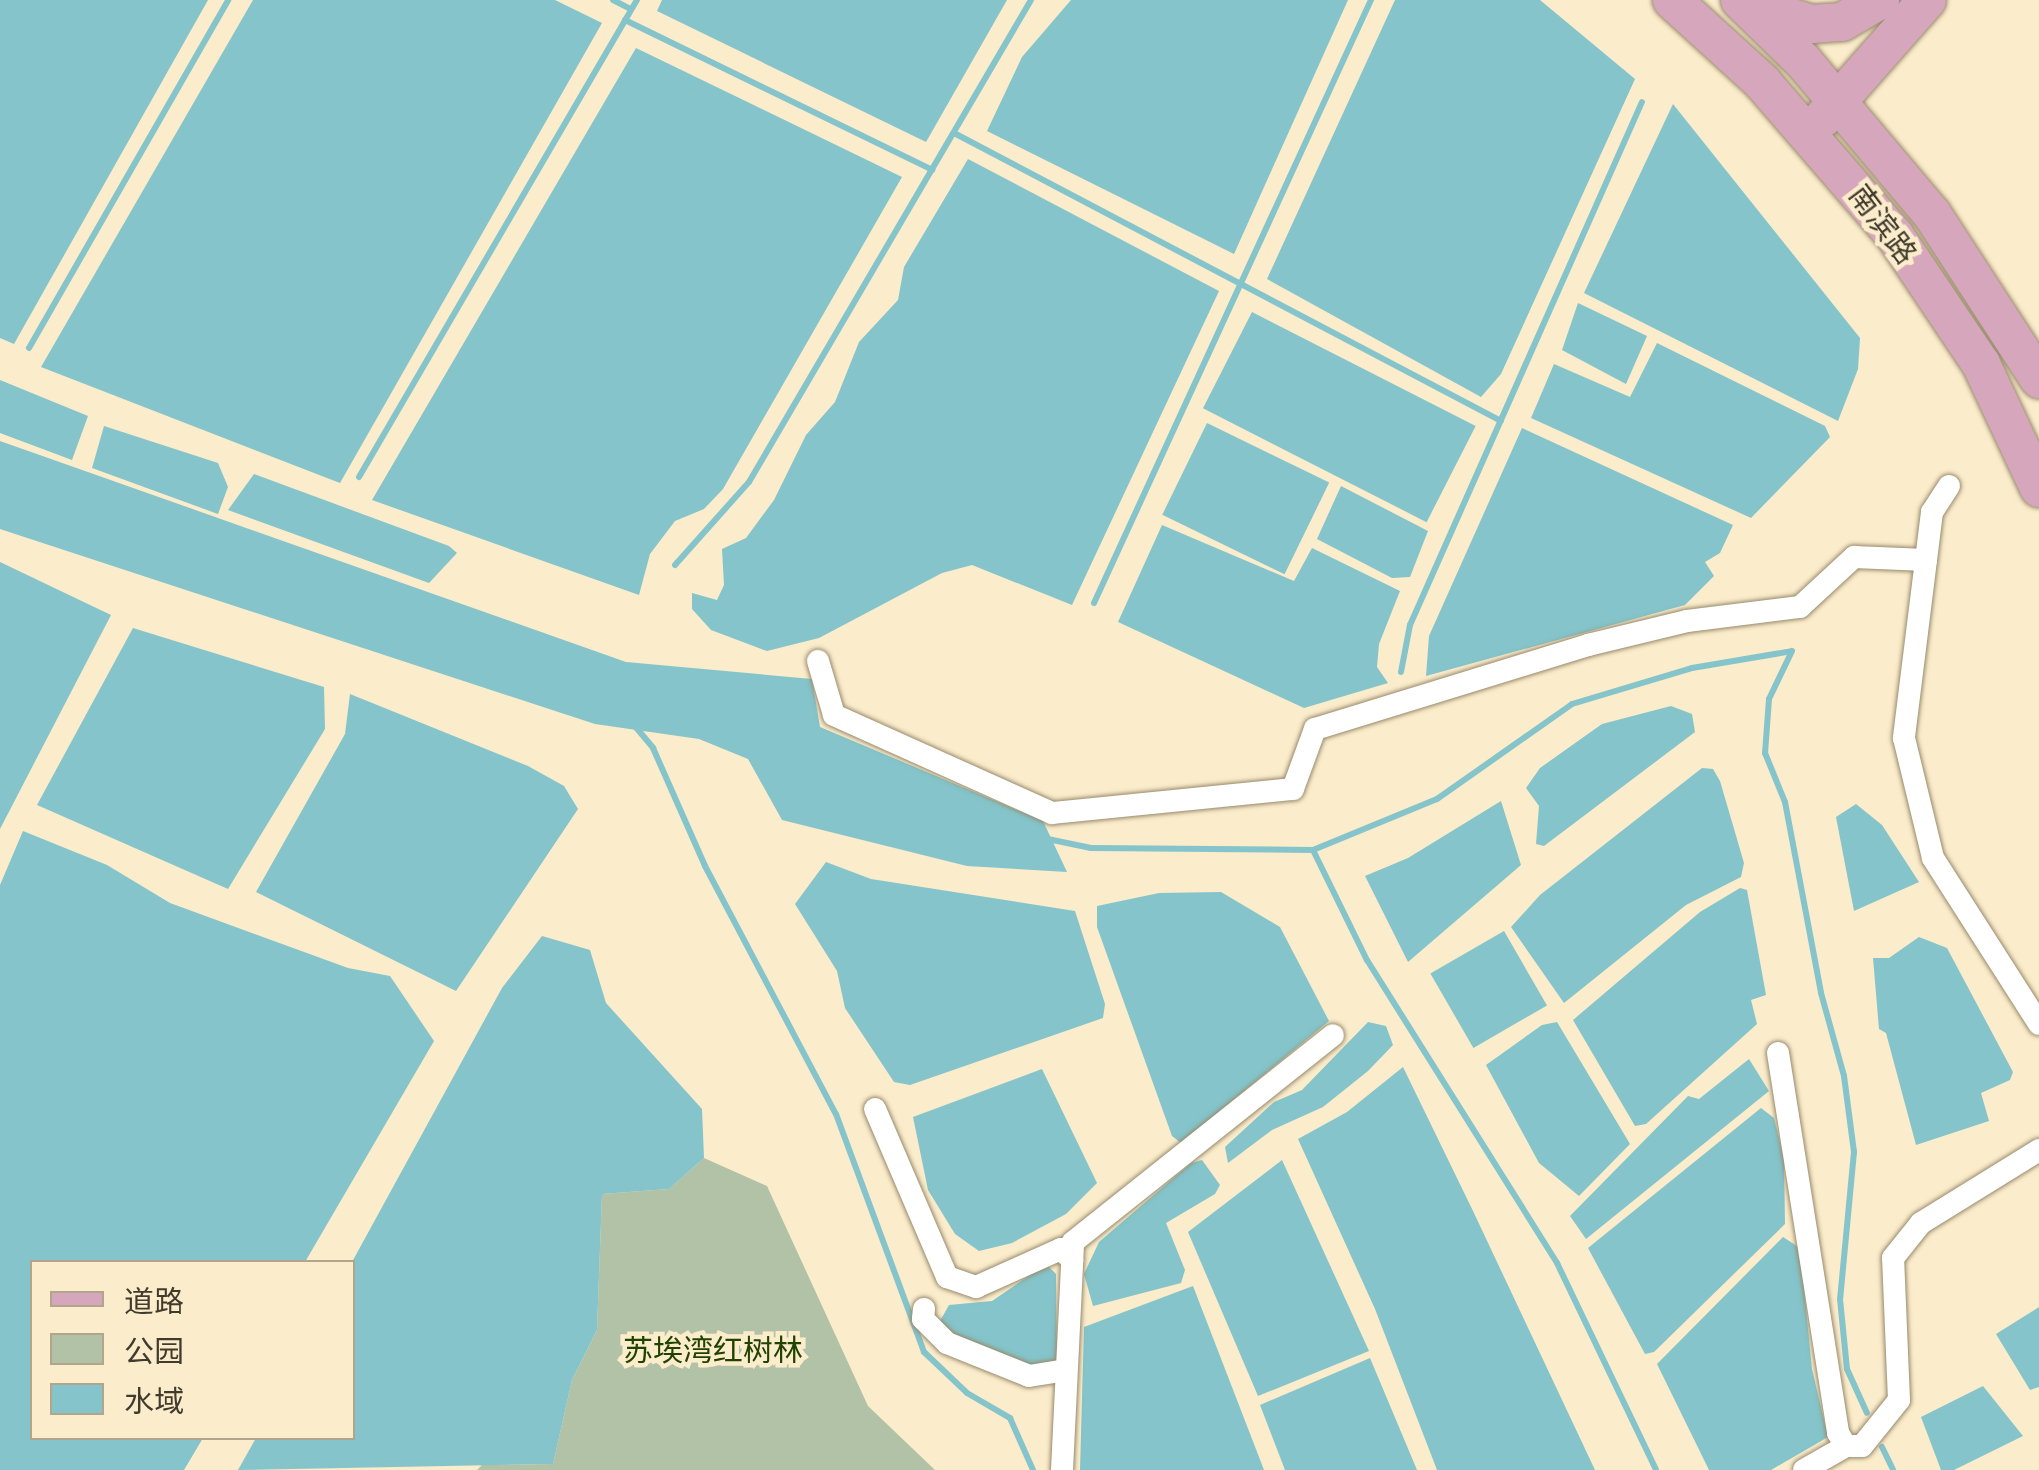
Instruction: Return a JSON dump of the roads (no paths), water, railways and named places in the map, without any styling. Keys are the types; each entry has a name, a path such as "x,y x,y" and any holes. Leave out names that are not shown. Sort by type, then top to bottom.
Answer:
{"main road":[{"name":"南滨路","path":"1672,0 1774,94 1895,236 1981,364 2039,488"},
{"path":"1808,131 1884,55 1926,0"},
{"name":"南滨路","path":"1741,1 1803,61 1917,196 2039,379"},
{"path":"1741,1 1784,21 1812,24 1867,8"},
{"path":"1774,94 1803,61 1867,8"},
{"path":"1884,55 1878,114 1917,196"}],"street":[{"path":"1950,486 1932,512 1904,738 1933,858 2039,1024"},
{"path":"818,661 834,715 1052,812 1293,789 1315,729 1604,641 1686,621 1800,607 1854,557 1926,560"},
{"path":"1062,1470 1072,1242 1333,1035"},
{"path":"1778,1053 1838,1432 1846,1446"},
{"path":"875,1109 947,1277 976,1287 1061,1249 1072,1260"},
{"path":"1804,1470 1846,1446 1862,1446 1899,1400 1893,1258 1922,1224 2039,1150"},
{"path":"924,1310 923,1319 947,1342 1029,1376 1066,1370"}],"water":[{"path":"0,0 208,0 14,344 0,338"},
{"path":"253,0 555,0 602,23 340,483 41,367"},
{"path":"662,0 1007,0 926,142 657,11"},
{"path":"1071,0 1348,0 1234,254 987,131 1022,57"},
{"path":"1395,0 1540,0 1635,79 1501,374 1481,397 1267,279"},
{"path":"636,48 902,177 723,489 704,509 675,521 650,554 639,595 372,500"},
{"path":"1673,104 1860,338 1858,369 1838,421 1584,293"},
{"path":"968,159 1219,291 1072,605 972,565 942,573 819,638 767,651 711,630 692,609 692,593 717,600 724,585 722,549 746,538 774,500 806,435 835,402 859,342 898,300 904,267"},
{"path":"1578,303 1647,336 1626,384 1562,350"},
{"path":"1252,312 1476,426 1427,522 1203,408"},
{"path":"1657,343 1825,426 1830,437 1751,518 1531,418 1554,364 1630,397"},
{"path":"0,380 88,416 72,460 0,433"},
{"path":"1207,423 1329,483 1285,574 1162,515"},
{"path":"104,426 218,463 228,487 218,514 92,468"},
{"path":"1522,428 1733,525 1720,553 1705,562 1714,576 1685,605 1426,676 1429,636"},
{"path":"0,441 626,662 812,679 820,727 1043,821 1067,872 967,866 782,820 748,759 699,739 595,724 0,529"},
{"path":"254,474 449,546 457,553 429,583 228,510"},
{"path":"1341,486 1428,531 1410,577 1392,578 1317,539"},
{"path":"1162,525 1294,581 1312,548 1400,591 1379,644 1377,667 1388,683 1304,708 1118,622"},
{"path":"0,562 111,615 0,829"},
{"path":"133,628 324,687 325,729 228,889 37,805"},
{"path":"350,694 528,766 564,786 578,809 456,991 256,892 345,734"},
{"path":"1671,706 1692,714 1695,732 1544,846 1536,844 1539,806 1526,788 1540,768 1602,724"},
{"path":"1702,768 1713,769 1720,781 1744,863 1741,877 1686,905 1564,1003 1511,927 1540,895"},
{"path":"1501,801 1521,865 1408,962 1365,876 1408,858"},
{"path":"1856,804 1882,825 1919,882 1854,911 1836,817"},
{"path":"23,831 107,865 170,903 348,968 390,976 434,1041 306,1260 30,1260 30,1440 202,1440 184,1470 0,1470 0,885"},
{"path":"826,862 871,879 1075,911 1105,1004 1103,1018 910,1085 894,1082 845,1008 837,971 795,904"},
{"path":"1740,888 1747,890 1766,995 1751,1000 1757,1024 1646,1124 1635,1126 1573,1020 1700,912"},
{"path":"1221,892 1280,927 1329,1021 1181,1143 1172,1136 1097,927 1097,906 1159,893"},
{"path":"1504,931 1547,1005 1473,1048 1430,974"},
{"path":"542,936 590,950 606,1003 702,1109 704,1158 669,1189 602,1194 597,1330 572,1380 553,1464 238,1470 255,1440 355,1440 353,1260 502,988"},
{"path":"1919,937 1947,948 2013,1072 2010,1080 1981,1093 1989,1121 1916,1145 1886,1033 1879,1029 1873,958 1889,958"},
{"path":"1368,1022 1386,1026 1393,1045 1368,1071 1323,1107 1272,1130 1228,1163 1225,1147 1274,1102 1302,1090"},
{"path":"1557,1022 1630,1144 1579,1196 1539,1163 1486,1065 1542,1025"},
{"path":"1749,1059 1769,1091 1586,1239 1570,1216 1688,1096 1699,1099"},
{"path":"1403,1067 1595,1470 1437,1470 1375,1309 1298,1139 1347,1112"},
{"path":"1042,1069 1097,1183 1066,1214 1012,1243 979,1251 955,1234 928,1190 913,1117"},
{"path":"1761,1108 1774,1118 1784,1159 1785,1224 1654,1352 1645,1354 1588,1248"},
{"path":"1202,1160 1220,1185 1215,1194 1166,1223 1185,1270 1181,1283 1093,1306 1084,1274 1099,1242 1191,1163"},
{"path":"1282,1160 1369,1351 1258,1396 1188,1232"},
{"path":"1783,1237 1800,1248 1812,1369 1828,1437 1771,1470 1709,1470 1657,1364"},
{"path":"1046,1264 1056,1274 1057,1362 1031,1373 966,1347 940,1321 949,1305 992,1301"},
{"path":"1193,1286 1264,1470 1080,1470 1084,1327"},
{"path":"2039,1307 2039,1387 2030,1390 1996,1334"},
{"path":"1370,1358 1417,1470 1285,1470 1260,1405"},
{"path":"1983,1386 2023,1436 1954,1470 1941,1470 1921,1417"}],"waterway":[{"path":"29,348 228,0"},
{"path":"613,0 631,9"},
{"path":"359,477 637,0"},
{"path":"675,565 749,482 1031,0"},
{"path":"1094,603 1371,0"},
{"path":"625,20 932,170"},
{"path":"1401,672 1410,625 1642,102"},
{"path":"954,133 1501,421"},
{"path":"1313,850 1437,799 1572,704 1692,668 1792,651 1769,699 1765,753 1785,802 1821,993 1844,1076 1854,1152 1840,1299 1847,1369 1867,1413"},
{"path":"634,725 653,748 705,866 836,1114 924,1352 967,1393 1010,1418 1033,1470"},
{"path":"1043,838 1091,848 1313,850 1367,960 1557,1263 1656,1470"},
{"path":"1882,1447 1893,1470"}],"park label":[{"name":"苏埃湾红树林","path":"713,1350"}]}
